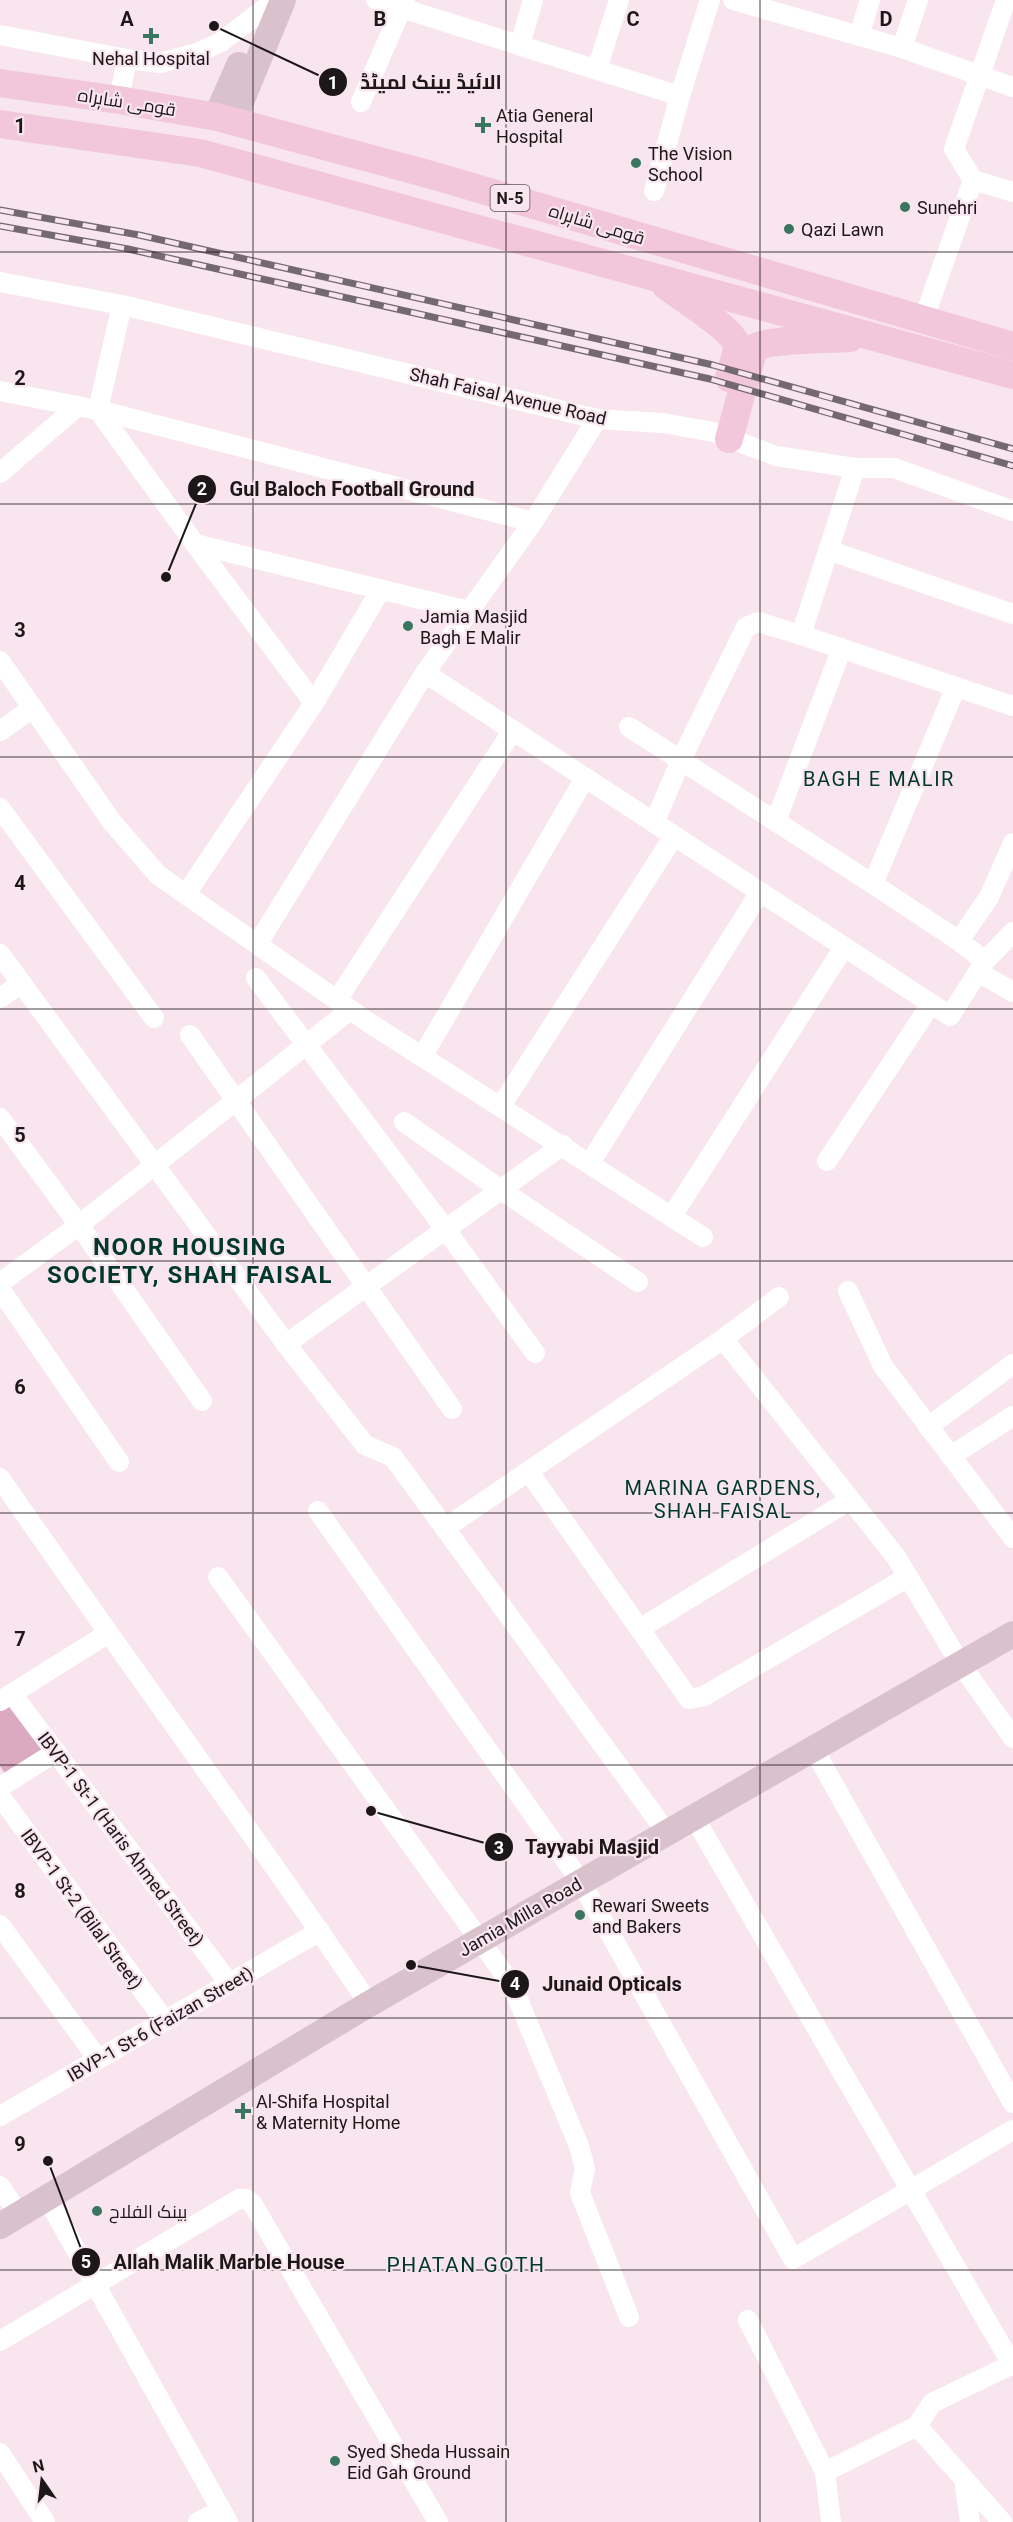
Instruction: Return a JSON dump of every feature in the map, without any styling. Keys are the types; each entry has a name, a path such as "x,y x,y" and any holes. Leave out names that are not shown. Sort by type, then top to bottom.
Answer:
{"highway":[{"name":"قومی شاہراہ","path":"0,83 119,100 226,119 435,176 1013,346"},
{"name":"قومی شاہراہ","path":"0,124 200,153 1013,375"},
{"path":"652,276 725,329 735,339 737,346 721,435"},
{"path":"721,435 754,348 762,343 780,341 873,337"}],"main road":[{"path":"226,119 272,3"},
{"name":"Jamia Milla Road","path":"10,2220 369,2004 1013,1634"}],"street":[{"path":"376,0 403,4 520,45 680,96"},
{"path":"520,45 533,0"},
{"path":"597,69 620,0"},
{"path":"654,191 710,0"},
{"path":"733,0 786,7 859,36 902,48 1013,87"},
{"path":"859,36 870,0"},
{"path":"902,48 918,0"},
{"path":"1006,0 954,150 973,180 1013,192"},
{"path":"0,34 127,59 160,63 197,53 221,42 272,3"},
{"path":"361,102 403,4"},
{"path":"119,100 127,59"},
{"path":"923,321 973,180"},
{"name":"Shah Faisal Avenue Road","path":"0,282 122,305 597,419 663,423 721,435 776,456 855,468 894,468 1013,511"},
{"path":"122,305 98,410 314,703"},
{"path":"0,391 98,410 533,522"},
{"path":"0,472 78,406"},
{"path":"258,943 424,673 533,522 597,419"},
{"path":"801,635 855,468"},
{"path":"195,544 469,611"},
{"path":"828,550 1013,614"},
{"path":"186,894 314,703 381,589"},
{"path":"654,823 681,760 746,627 758,622 1013,706"},
{"path":"776,821 842,648"},
{"path":"0,661 112,822 158,875 422,1057 590,1162 703,1237"},
{"path":"424,673 950,1016 982,966 1013,932"},
{"path":"873,884 956,687"},
{"path":"0,731 33,708"},
{"path":"629,727 960,941 982,966 1013,992"},
{"path":"0,1283 79,1226 154,1164 306,1046 344,1005 513,730"},
{"path":"422,1057 585,778"},
{"path":"0,807 154,1018"},
{"path":"501,1106 674,836"},
{"path":"960,941 989,897 1013,843"},
{"path":"590,1162 760,892"},
{"path":"672,1216 844,947"},
{"path":"0,954 286,1344 364,1445 393,1457 667,1833"},
{"path":"256,978 446,1230 535,1353"},
{"path":"0,998 22,982"},
{"path":"827,1161 931,1004"},
{"path":"190,1035 452,1408"},
{"path":"0,1118 202,1401"},
{"path":"404,1122 638,1282"},
{"path":"286,1344 563,1145"},
{"path":"0,1289 119,1462"},
{"path":"848,1291 883,1366 1012,1534"},
{"path":"445,1528 723,1339 779,1297"},
{"path":"723,1339 896,1557 960,1663 1013,1738"},
{"path":"928,1427 1013,1364"},
{"path":"951,1456 1013,1416"},
{"path":"529,1472 689,1699 696,1699 908,1577"},
{"path":"0,1478 107,1634 320,1931 369,2004"},
{"path":"641,1628 850,1500"},
{"path":"318,1511 581,1882 793,2259 1013,2130"},
{"path":"218,1577 512,1985 579,2146 585,2168 580,2193 629,2317"},
{"path":"107,1634 6,1698 229,1983"},
{"name":"IBVP-1 St-1 (Haris Ahmed Street)","path":"6,1698 56,1752 229,1983"},
{"path":"813,1748 1013,2103"},
{"path":"0,1787 56,1752"},
{"name":"IBVP-1 St-2 (Bilal Street)","path":"0,1796 165,2021"},
{"path":"694,1817 1012,2365 932,2403 917,2426 825,2472"},
{"path":"0,1924 98,2059"},
{"name":"IBVP-1 St-6 (Faizan Street)","path":"0,2116 320,1931"},
{"path":"0,2186 10,2220"},
{"path":"47,2198 224,2516 198,2522"},
{"path":"0,2341 239,2199 246,2199 252,2203 438,2522"},
{"path":"748,2320 825,2472 831,2522"},
{"path":"917,2426 1002,2522"},
{"path":"0,2453 45,2522"},
{"path":"964,2480 969,2522"}],"shaded area":[{"path":"12,1700 49,1753 8,1778 0,1766 0,1708"}],"railway":[{"path":"0,210 139,235 713,365 1013,449"},
{"path":"0,226 128,249 710,379 1013,466"}],"place":[{"name":"الائیڈ بینک لمیٹڈ","path":"214,26"},
{"name":"Nehal Hospital","path":"151,36"},
{"name":"Atia General Hospital","path":"483,125"},
{"name":"The Vision School","path":"636,163"},
{"name":"Sunehri","path":"905,207"},
{"name":"Qazi Lawn","path":"789,229"},
{"name":"Gul Baloch Football Ground","path":"166,577"},
{"name":"Jamia Masjid Bagh E Malir","path":"408,626"},
{"name":"Tayyabi Masjid","path":"371,1811"},
{"name":"Rewari Sweets and Bakers","path":"580,1915"},
{"name":"Junaid Opticals","path":"411,1965"},
{"name":"Al-Shifa Hospital & Maternity Home","path":"243,2111"},
{"name":"Allah Malik Marble House","path":"48,2161"},
{"name":"بینک الفلاح","path":"97,2211"},
{"name":"Syed Sheda Hussain Eid Gah Ground","path":"335,2461"}],"district":[{"name":"BAGH E MALIR","path":"879,779"},
{"name":"NOOR HOUSING SOCIETY, SHAH FAISAL","path":"190,1261"},
{"name":"MARINA GARDENS, SHAH FAISAL","path":"723,1500"},
{"name":"PHATAN GOTH","path":"466,2265"}]}
